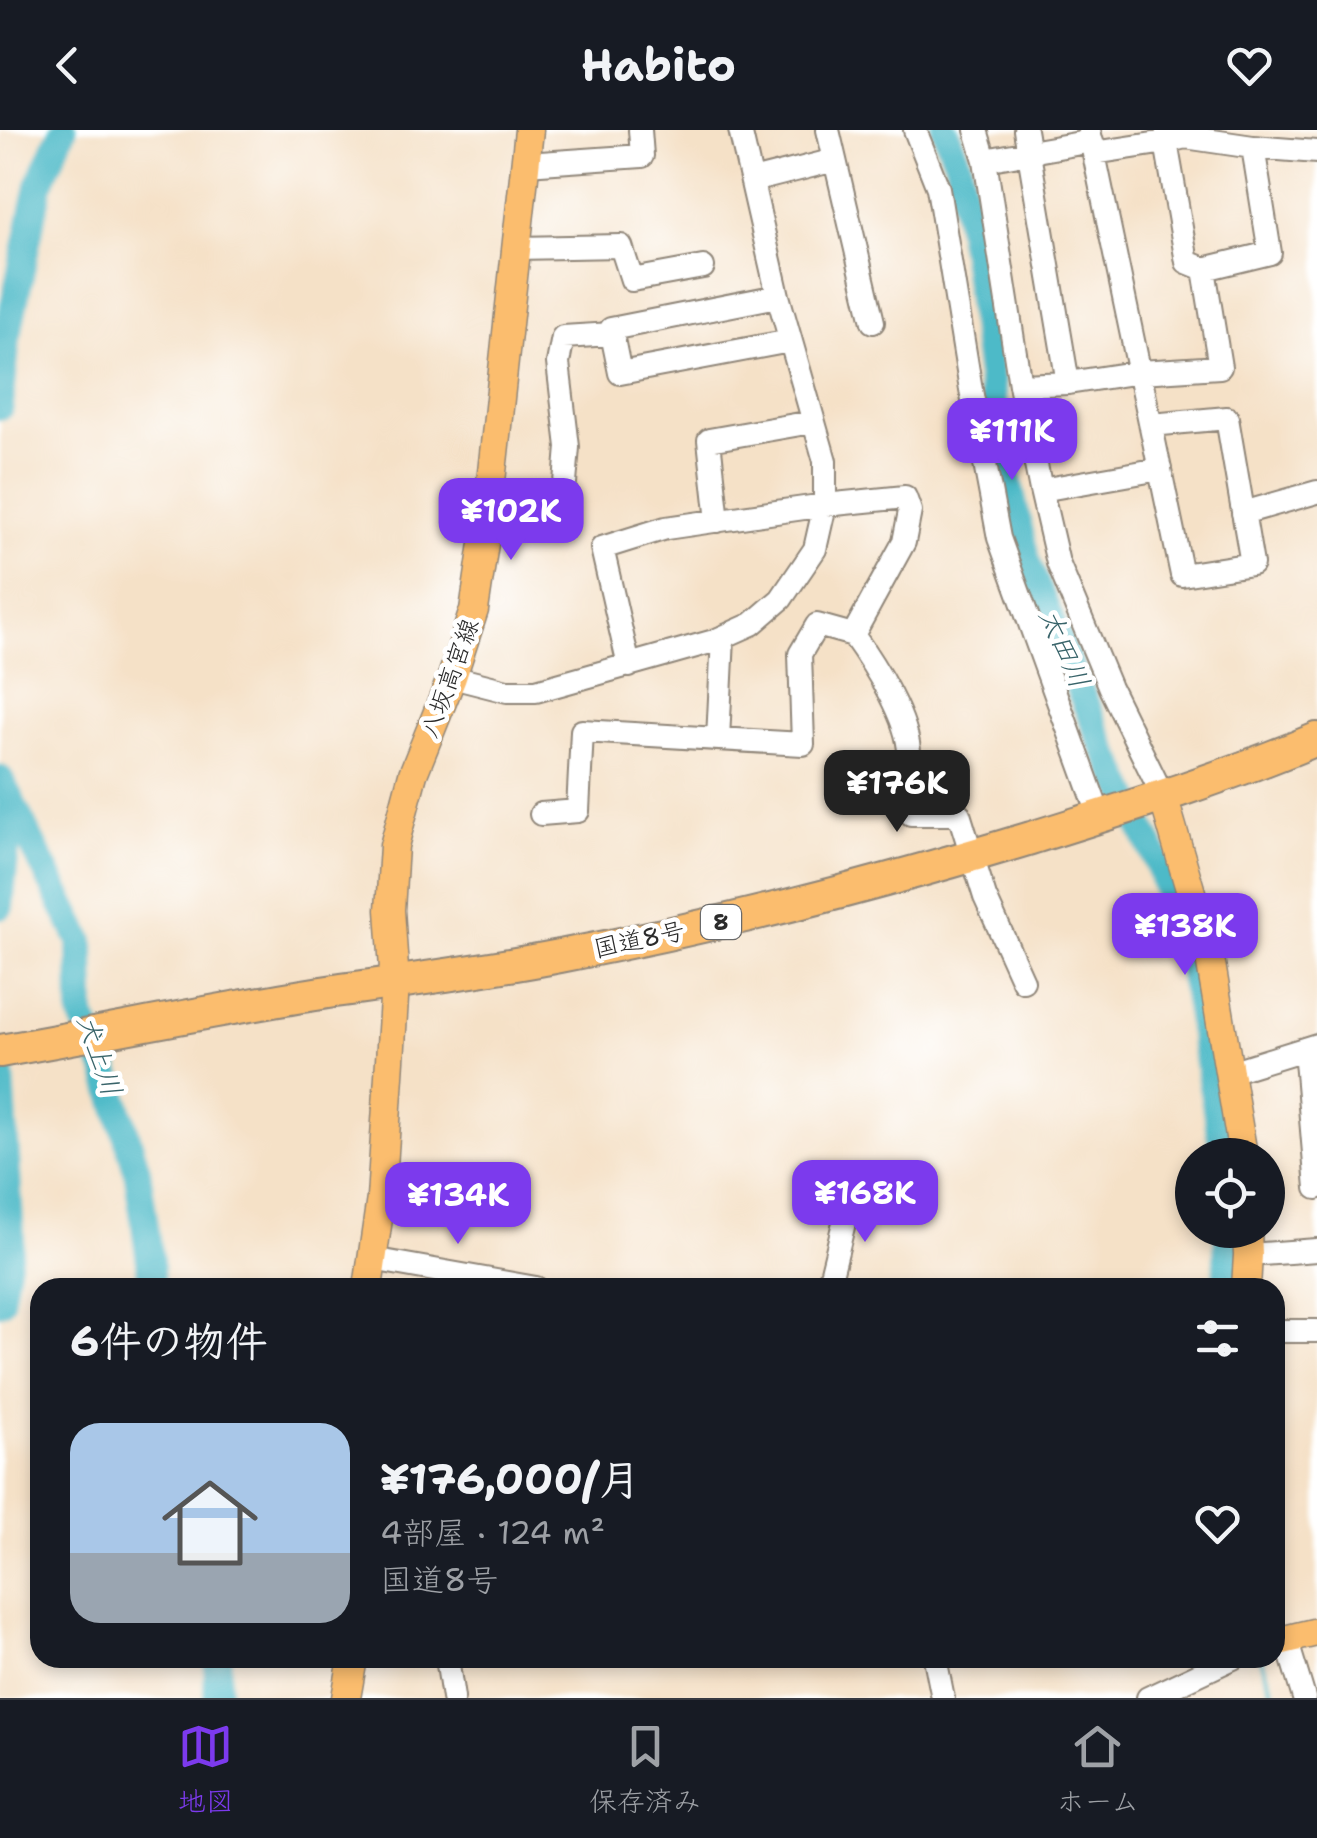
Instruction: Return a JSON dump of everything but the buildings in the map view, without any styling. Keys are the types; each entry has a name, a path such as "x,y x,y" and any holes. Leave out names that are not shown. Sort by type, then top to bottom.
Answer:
{"highway":[{"name":"国道8号","path":"0,1052 327,992 560,956 764,913 1103,816 1265,761 1317,739"}],"main road":[{"name":"八坂高宮線","path":"369,1278 380,1198 395,984 390,910 394,846 413,774 474,610 529,130"},
{"path":"1156,797 1210,958 1240,1138"},
{"path":"1246,1278 1248,1248"},
{"path":"1285,1639 1317,1632"},
{"path":"346,1698 351,1668"}],"street":[{"path":"526,164 642,156 640,130"},
{"path":"452,677 507,691 536,691 723,638 752,624 781,599 815,549 826,505 825,461 778,296 740,130"},
{"path":"828,130 873,322"},
{"path":"915,130 938,188 970,390 999,538 1103,816"},
{"path":"976,130 985,160 1020,385 1058,564 1156,797"},
{"path":"985,160 1027,141 1092,142 1167,136 1317,152"},
{"path":"1167,136 1187,262 1204,270 1270,253 1252,147"},
{"path":"1027,141 1068,382"},
{"path":"1092,142 1140,372 1151,426 1182,575 1252,564 1227,418 1151,426"},
{"path":"752,181 836,160"},
{"path":"516,248 621,246 632,280 703,267"},
{"path":"1020,385 1220,367 1204,270"},
{"path":"778,296 611,329 620,374 790,341"},
{"path":"564,495 568,446 558,363 563,337 612,334"},
{"path":"718,520 709,440 812,422"},
{"path":"1041,490 1160,469"},
{"path":"1243,514 1317,492"},
{"path":"629,666 602,548 666,528 905,497 910,511 904,542 853,635"},
{"path":"781,599 817,625 853,635 870,658 897,707 910,753 902,805 911,814 960,814 984,897 1024,981"},
{"path":"541,814 578,811 582,731 803,744 800,654 817,625"},
{"path":"718,739 723,638"},
{"path":"1230,1072 1309,1053 1317,1188"},
{"path":"830,1278 852,1190"},
{"path":"1285,1247 1317,1250"},
{"path":"372,1258 481,1278"},
{"path":"1285,1331 1317,1331"},
{"path":"1285,1650 1304,1698"},
{"path":"450,1668 454,1698"},
{"path":"937,1668 942,1698"},
{"path":"1148,1698 1206,1668"}],"waterway":[{"name":"犬上川","path":"0,406 7,338 39,185 63,130"},
{"name":"太田川","path":"945,130 958,163 998,436 1027,563 1102,743 1156,857 1192,970 1221,1138"},
{"name":"犬上川","path":"0,779 81,941 82,1016 107,1071 137,1170 151,1278"},
{"path":"0,906 11,799"},
{"path":"0,1060 11,1237 0,1301"},
{"name":"太田川","path":"1226,1278 1227,1248"},
{"name":"犬上川","path":"217,1698 218,1668"},
{"name":"太田川","path":"1264,1668 1275,1698"}]}
